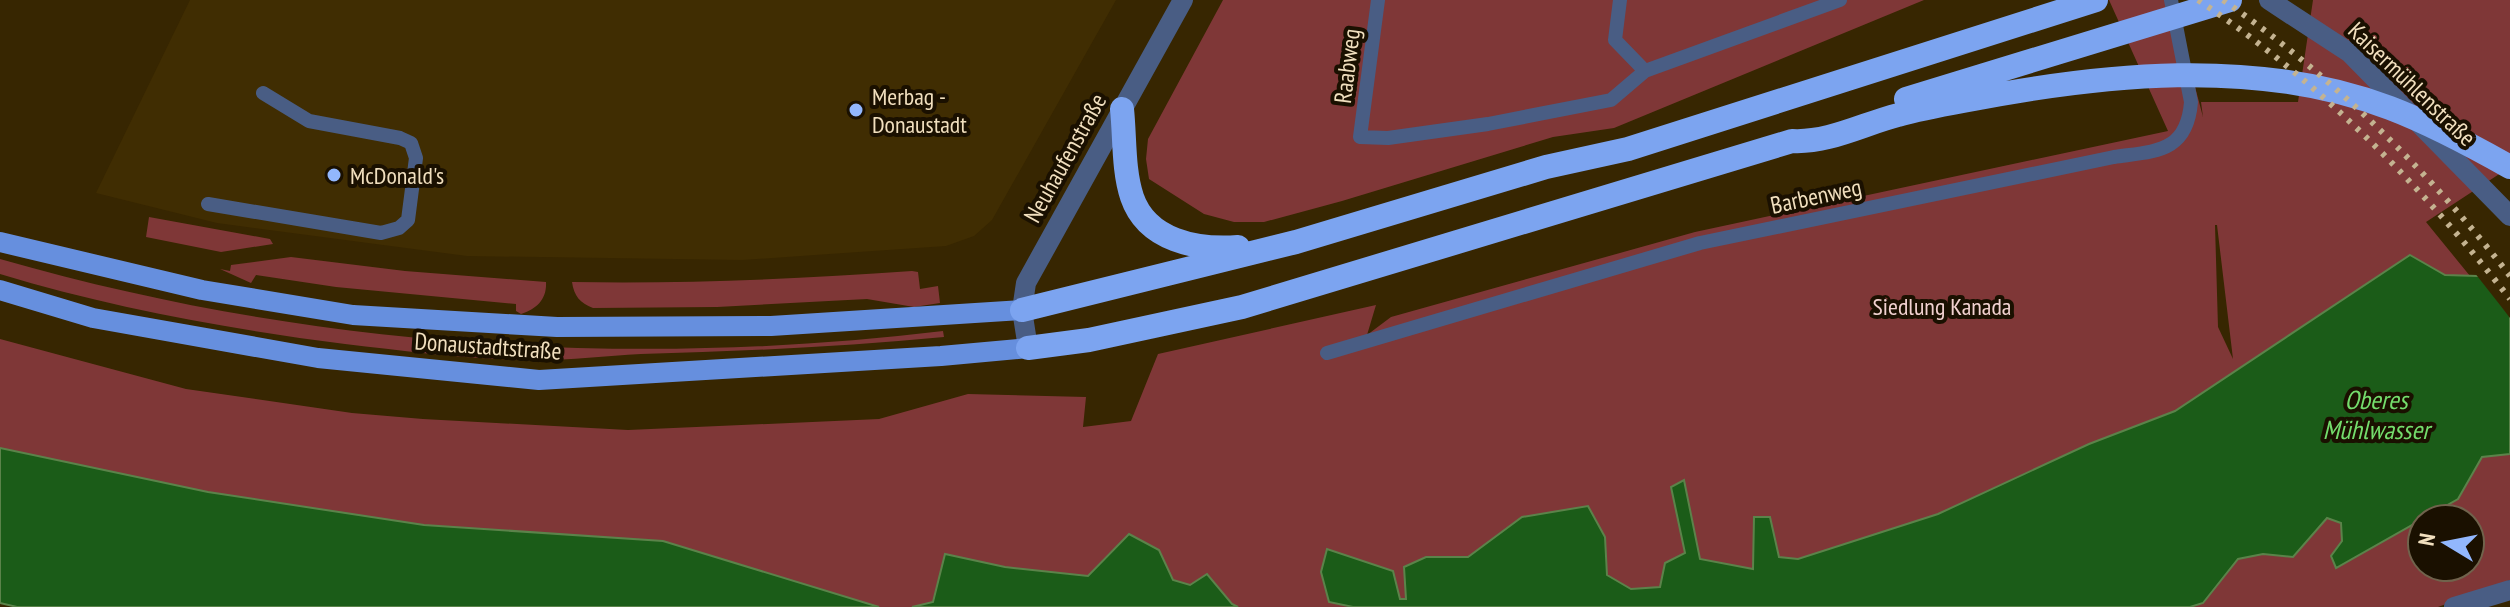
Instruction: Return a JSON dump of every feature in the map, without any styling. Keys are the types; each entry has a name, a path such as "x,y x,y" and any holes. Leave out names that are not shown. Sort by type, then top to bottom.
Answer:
{"highway":[{"path":"1022,310 1296,242 1546,167 1628,149 2096,0"},
{"path":"1028,348 1089,340 1242,307 1792,141 1809,129 2230,0"},
{"path":"1792,141 1812,142 1898,115 1962,101 2120,77 2194,75 2258,79 2329,90 2389,107 2452,135 2510,167"},
{"path":"1122,109 1133,201 1142,216 1160,232 1198,247 1296,242"}],"main road":[{"name":"Donaustadtstraße","path":"0,242 202,290 353,315 557,327 771,326 1022,310"},
{"name":"Donaustadtstraße","path":"0,290 93,318 318,358 539,380 1028,348"}],"street":[{"name":"Neuhaufenstraße","path":"1028,348 1022,310 1026,283 1183,0"},
{"name":"Kaisermühlenstraße","path":"2269,0 2350,53 2510,216"},
{"path":"2454,607 2510,590"}],"lane":[{"name":"Raabweg","path":"1378,0 1360,137 1388,138 1488,124 1611,100 1645,71"},
{"path":"1620,0 1615,40 1645,71 1806,5 1840,0"},
{"name":"Barbenweg","path":"1327,353 1700,243 2099,160 2163,150 2182,134 2190,115 2191,102 2171,0"},
{"path":"208,204 381,233 399,228 408,220 416,158 411,143 400,138 309,121 263,93"}],"shaded area":[{"path":"190,0 1116,0 992,220 974,236 946,246 742,260 467,256 217,223 96,193"}],"green space":[{"path":"1223,0 1924,0 1614,128 1553,137 1264,222 1234,222 1204,214 1149,179 1146,159 1148,139"},
{"name":"Siedlung Kanada","path":"2109,0 2172,0 2203,117 2201,102 2298,102 2313,0 2510,0 2510,167 2426,222 2470,276 2444,275 2410,255 2175,411 2089,444 1938,514 1798,559 1778,557 1770,517 1754,517 1754,569 1700,559 1684,481 1671,487 1685,554 1665,563 1660,587 1631,589 1607,575 1605,537 1522,517 1468,557 1426,557 1405,567 1407,599 1353,607 1238,607 1207,575 1190,586 1173,580 1159,550 1089,576 1004,567 946,555 933,602 912,607 879,607 663,541 424,525 208,492 0,448 0,339 186,389 352,413 423,419 628,430 879,419 968,394 1086,397 1083,427 1131,421 1158,354 1376,305 1367,335 1391,317 1695,232 2168,131","holes":["2217,225 2233,359 2218,327"]},
{"path":"149,217 270,239 273,244 221,252 146,237"},
{"path":"291,257 405,271 546,282 546,288 540,302 521,314 516,311 516,304 336,287 256,275 251,283 220,269 230,271 231,265"},
{"path":"0,259 115,289 232,313 350,330 468,342 587,348 706,348 825,342 943,331 944,337 555,360 458,356 301,338 128,307 0,274"},
{"path":"918,272 920,289 938,286 940,303 914,307 867,299 717,307 593,308 578,298 572,282 742,280"},
{"path":"2510,454 2510,580 2438,607 2190,607 2203,603 2237,559 2263,554 2293,557 2327,518 2341,522 2343,541 2336,568 2406,528 2406,583 2486,583 2486,503 2451,503 2458,499 2482,457"}],"water":[{"name":"Oberes Mühlwasser","path":"2410,255 2445,275 2510,277 2510,454 2482,457 2458,499 2451,503 2406,503 2406,528 2336,568 2331,556 2342,541 2341,523 2327,518 2293,557 2263,554 2238,559 2203,603 2190,607 1353,607 1329,602 1321,572 1327,549 1393,571 1400,599 1406,599 1404,567 1426,557 1468,557 1522,517 1588,506 1605,537 1607,575 1631,589 1660,587 1665,563 1685,553 1671,487 1684,480 1700,559 1753,569 1754,517 1770,517 1779,557 1798,559 1938,514 2089,444 2175,411"},
{"path":"0,448 208,492 424,525 663,541 879,607 17,607 0,603"},
{"path":"1129,534 1159,550 1173,580 1190,585 1207,574 1238,607 912,607 933,602 945,554 1005,567 1088,576"}],"pier":[{"path":"2474,272 2510,273 2510,318 2500,305"}],"railway":[{"path":"2198,0 2285,65 2366,137 2441,216 2510,299"},
{"path":"2223,0 2302,60 2377,127 2446,199 2510,276"}],"place":[{"name":"Merbag - Donaustadt","path":"856,110"},
{"name":"McDonald's","path":"334,175"}]}
